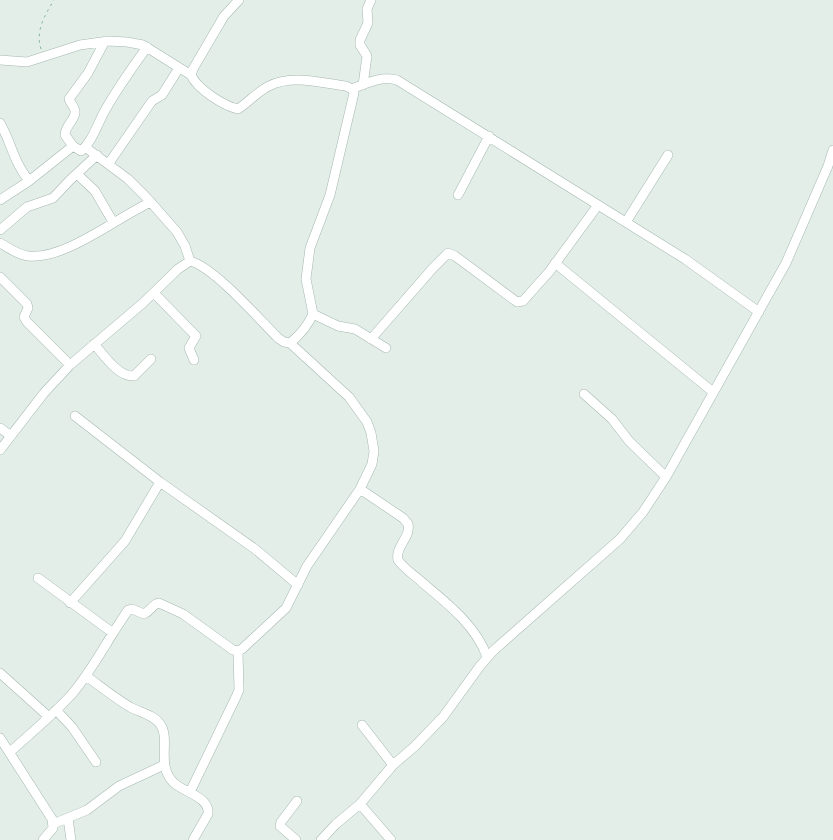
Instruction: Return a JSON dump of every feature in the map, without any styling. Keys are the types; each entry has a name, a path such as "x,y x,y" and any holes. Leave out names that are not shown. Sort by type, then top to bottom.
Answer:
{"street":[{"path":"191,76 193,69 224,16 239,0"},
{"path":"363,84 367,56 360,45 360,40 368,21 367,9 370,0"},
{"path":"105,41 88,73 69,99 75,114 65,130 65,135 73,146 81,151 95,131 106,108 147,47"},
{"path":"0,60 27,62 73,47 105,41 134,42 147,47 191,76 202,89 225,104 238,109 268,86 279,81 319,82 346,86 352,89 354,93 353,100 336,173 330,195 310,248 307,287 313,314 294,340 284,342 278,338 232,292 202,266 190,261 185,246 177,232 151,202 136,186 85,147"},
{"path":"108,163 152,101 162,95 179,68"},
{"path":"352,89 376,79 387,78 397,80 692,264 759,312"},
{"path":"0,123 7,135 17,165 29,181"},
{"path":"458,195 489,136"},
{"path":"0,200 29,181 73,146"},
{"path":"321,840 336,824 360,804 393,765 414,747 443,717 487,657 620,539 642,512 666,478 786,263 831,164 833,150"},
{"path":"626,222 668,155"},
{"path":"0,230 27,207 52,198 97,156"},
{"path":"77,174 95,190 113,222"},
{"path":"0,243 20,254 29,256 48,254 72,247 151,202"},
{"path":"371,339 448,253 520,302 555,263 598,205"},
{"path":"0,450 44,393 70,365 154,293 178,269 190,261"},
{"path":"555,263 713,392"},
{"path":"0,277 27,304 28,308 24,317 26,322 70,365"},
{"path":"154,293 196,336 189,348 194,360"},
{"path":"313,314 341,327 355,329 386,348"},
{"path":"10,752 72,694 86,676 128,610 132,609 144,614 156,603 159,603 183,614 233,650 238,651 242,650 286,608 307,566 360,489 372,464 374,451 367,422 349,397 294,340"},
{"path":"94,344 122,373 128,376 134,376 151,359"},
{"path":"584,394 612,419 629,441 666,478"},
{"path":"74,416 160,482 255,549 298,585"},
{"path":"0,428 11,436"},
{"path":"70,603 125,541 160,482"},
{"path":"360,489 403,518 408,524 408,532 398,551 398,560 460,617 483,645 487,657"},
{"path":"38,578 113,633"},
{"path":"190,792 236,697 238,690 238,651"},
{"path":"0,673 49,717"},
{"path":"86,676 130,707 156,720 160,724 164,731 164,765 173,782 190,792 205,804 208,809 208,814 194,840"},
{"path":"56,710 72,728 96,762"},
{"path":"362,725 393,765"},
{"path":"0,738 52,819 53,828 43,840"},
{"path":"53,824 87,810 119,786 164,765"},
{"path":"296,840 280,826 297,801"},
{"path":"360,804 391,840"},
{"path":"68,818 71,840"}],"path":[{"path":"44,57 40,45 40,29 54,0"}]}
